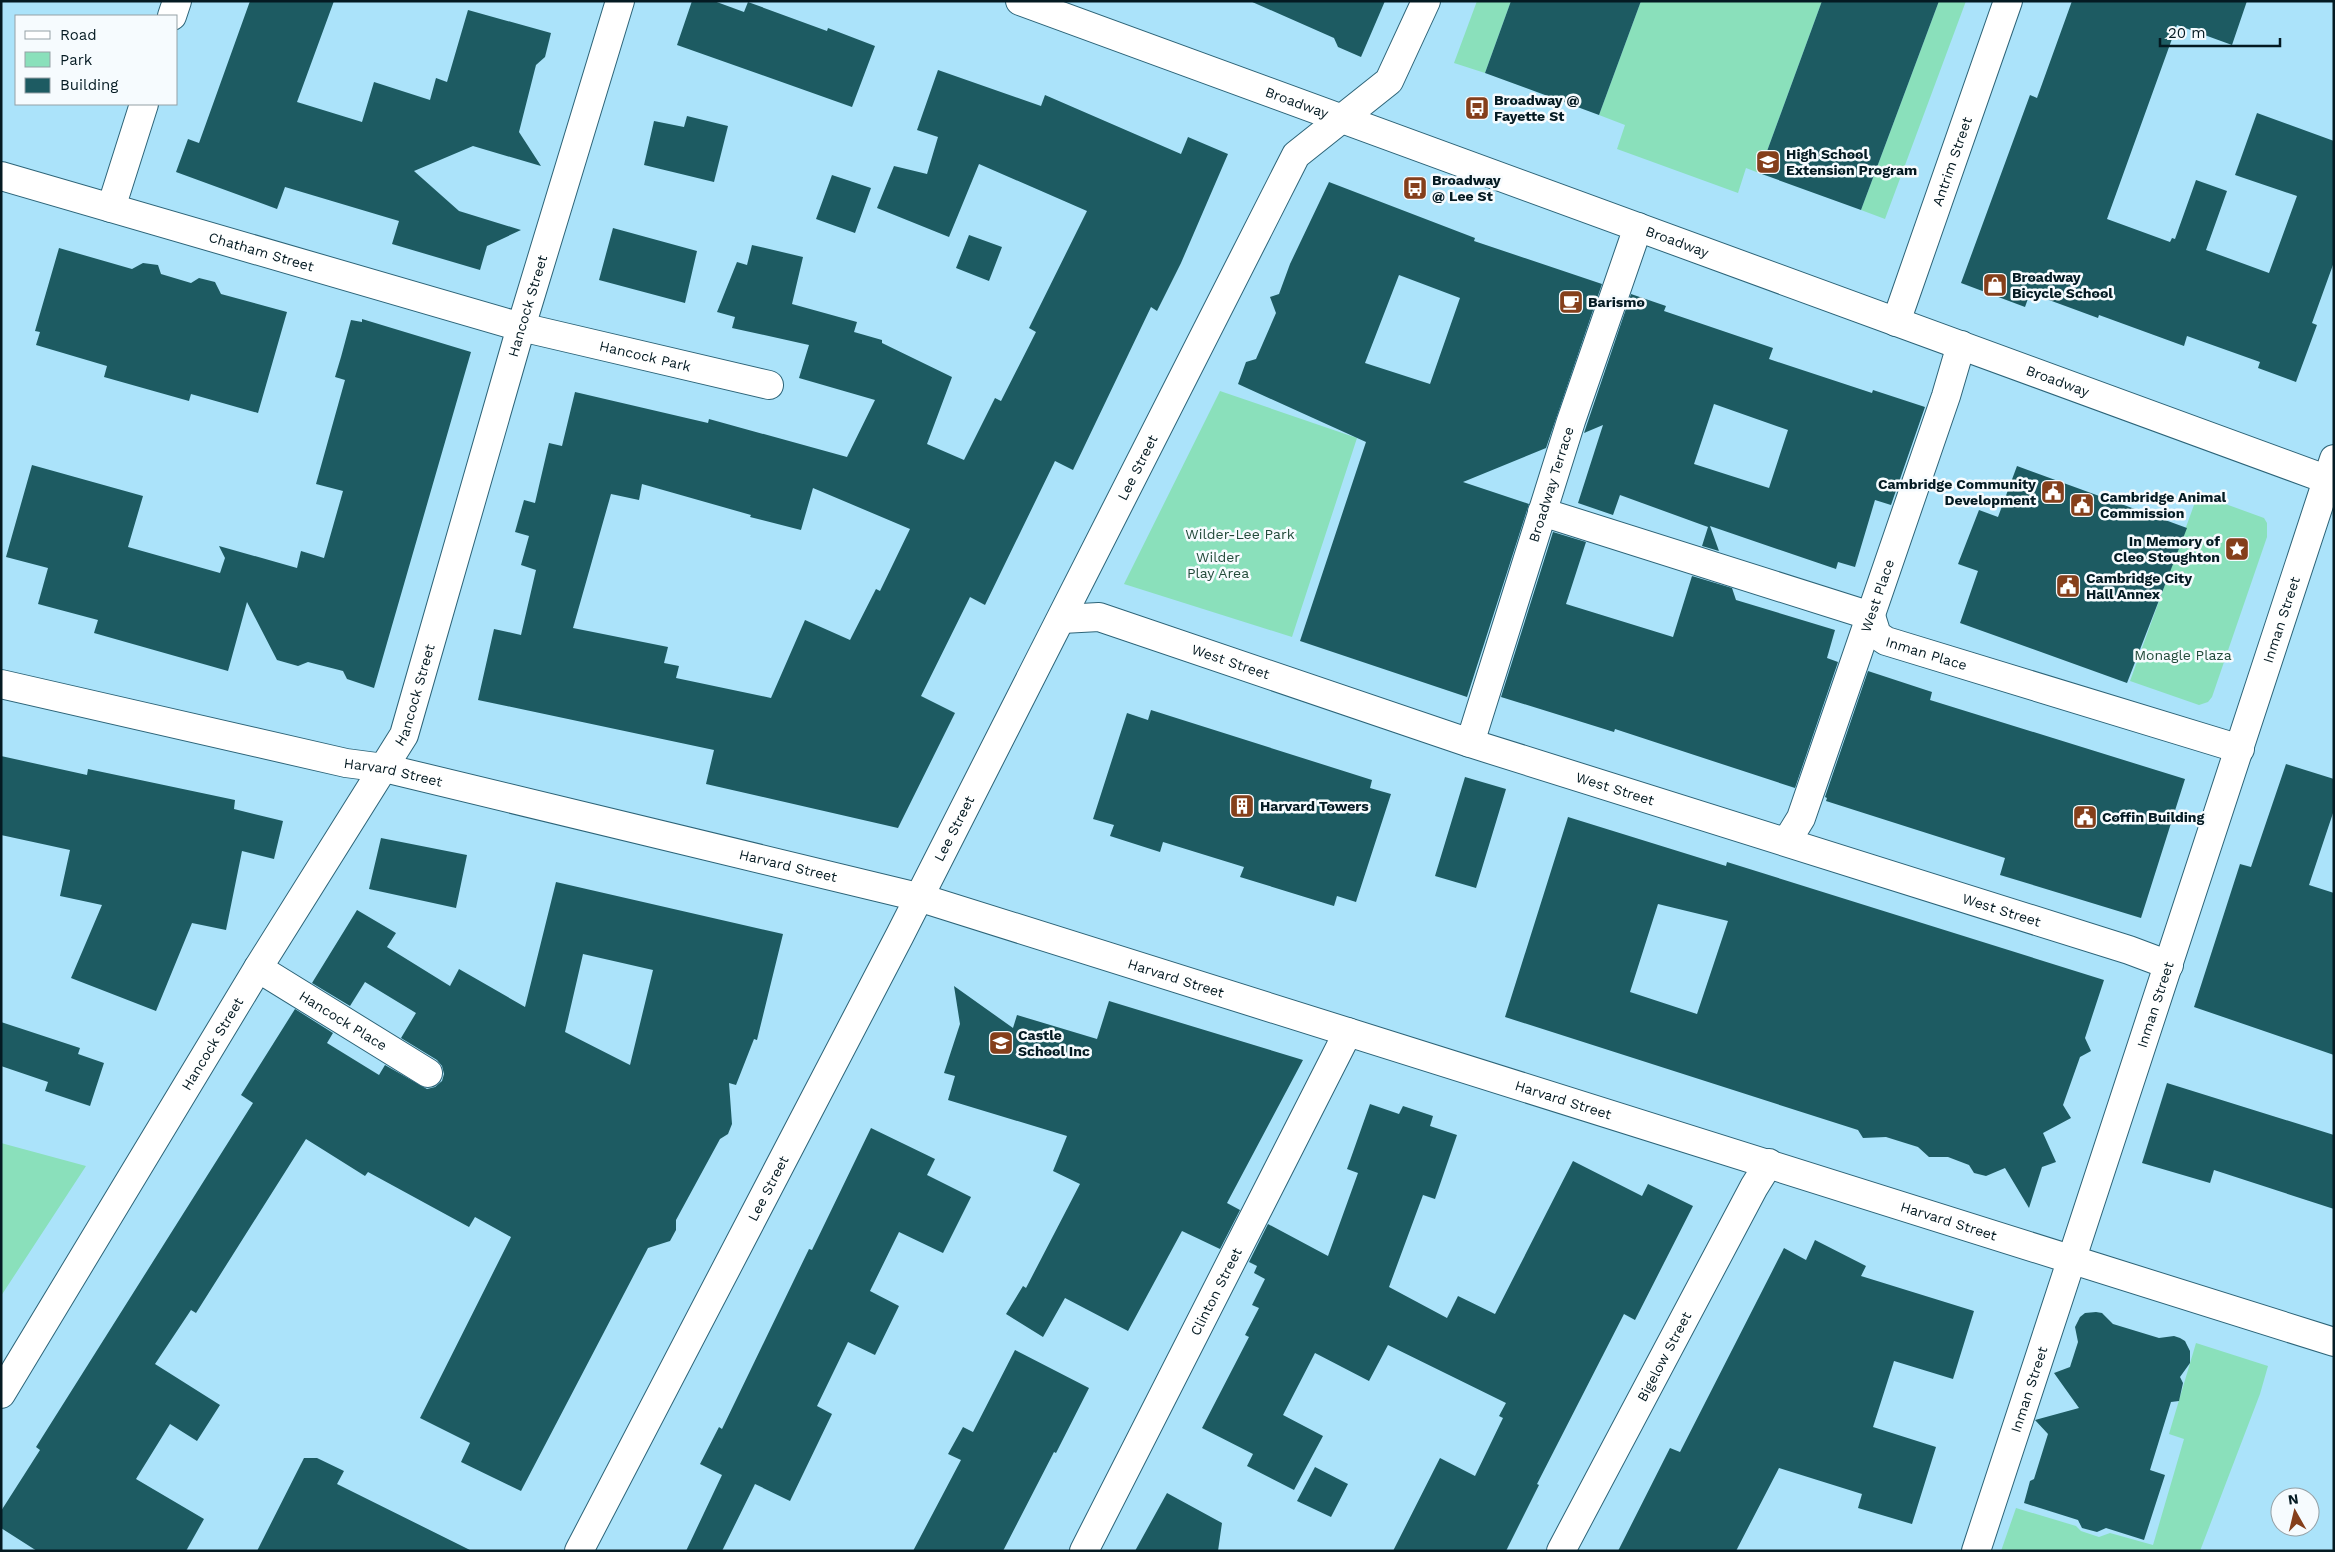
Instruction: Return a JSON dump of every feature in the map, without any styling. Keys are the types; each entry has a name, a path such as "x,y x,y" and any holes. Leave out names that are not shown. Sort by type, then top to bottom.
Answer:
{"street":[{"path":"172,15 177,1"},
{"name":"Hancock Street","path":"2,1393 258,968 404,735 521,327 620,1"},
{"name":"Broadway","path":"1020,1 1961,346 2331,473"},
{"name":"Lee Street","path":"579,1551 1062,619 1296,155 1389,82 1426,1"},
{"name":"Antrim Street","path":"1896,322 2008,1"},
{"path":"111,208 144,105"},
{"name":"Chatham Street","path":"1,176 521,327"},
{"name":"Broadway Terrace","path":"1470,743 1571,421 1638,228"},
{"name":"Hancock Park","path":"521,327 769,386"},
{"name":"West Place","path":"1787,841 1801,818 1946,396 1961,346"},
{"name":"Inman Street","path":"1976,1551 2331,473"},
{"path":"1542,512 1871,616"},
{"name":"Inman Place","path":"1871,616 1877,636 1886,641 2240,749"},
{"name":"West Street","path":"1062,619 1099,617 1470,743 1787,841 2129,950 2169,965"},
{"name":"Harvard Street","path":"1,684 346,763 384,768 918,897 2334,1342"},
{"name":"Hancock Place","path":"258,968 428,1073"},
{"name":"Clinton Street","path":"1084,1551 1348,1032"},
{"name":"Bigelow Street","path":"1561,1551 1754,1187 1769,1163"}],"green space":[{"path":"1477,1 1511,1 1485,73 1454,63"},
{"path":"1641,1 1822,1 1759,173 1746,168 1738,193 1617,149 1625,125 1599,115"},
{"path":"1939,1 1966,1 1885,219 1861,210"},
{"name":"Wilder-Lee Park","path":"1220,391 1357,438 1292,637 1124,584"},
{"name":"Monagle Plaza","path":"2198,494 2264,518 2267,523 2267,537 2212,697 2208,702 2199,705 2130,681"},
{"path":"1,1143 86,1166 1,1296"},
{"path":"2196,1343 2268,1366 2260,1394 2200,1551 2001,1551 2016,1508 2076,1526 2081,1531 2099,1537 2110,1533 2153,1545 2184,1439 2169,1434"}],"building":[{"path":"250,1 334,1 297,102 362,122 374,82 430,100 436,78 447,82 468,10 551,33 545,57 536,65 519,132 541,166 473,146 414,171 459,211 521,230 487,246 480,270 392,244 399,221 285,187 277,209 176,172 188,139 199,143"},
{"path":"692,1 714,1 744,12 748,2 827,31 828,28 875,46 852,107 677,45"},
{"path":"1250,1 1385,1 1361,57 1338,47 1334,38"},
{"path":"1511,1 1641,1 1599,115 1485,73"},
{"path":"1822,1 1939,1 1861,210 1759,173"},
{"path":"2072,1 2247,1 2232,45 2177,25 2107,219 2170,242 2172,238 2175,239 2196,180 2227,191 2206,250 2269,273 2297,196 2235,175 2257,113 2334,141 2334,262 2312,323 2317,325 2296,382 2258,368 2260,362 2187,336 2184,346 2099,315 2098,318 2030,293 2025,307 1961,283 2030,95 2037,98"},
{"path":"938,70 1041,106 1045,95 1181,154 1188,137 1228,154 1181,263 1157,311 1151,307 1073,470 1055,461 985,605 970,597 921,696 955,713 898,828 706,784 714,750 478,700 494,629 521,635 536,570 521,565 529,536 515,532 524,500 535,503 549,443 562,446 575,392 708,423 709,419 847,457 875,400 799,378 809,345 732,328 735,317 717,312 737,262 747,265 752,245 803,257 792,304 857,322 854,332 882,340 882,343 952,377 927,444 964,460 995,398 1001,401 1036,332 1029,328 1087,211 979,164 949,237 877,208 894,166 927,174 938,137 917,130","holes":["642,484 751,515 750,517 801,530 813,488 910,529 880,591 876,589 850,640 805,620 771,698 676,678 679,666 664,663 668,647 573,628 611,494 639,500"]},
{"path":"687,116 728,126 714,182 644,165 654,121 684,127"},
{"path":"832,175 871,188 855,233 816,219"},
{"path":"1329,182 1475,238 1474,241 1602,284 1546,448 1463,482 1529,504 1467,697 1300,641 1366,442 1238,384 1246,362 1256,359 1276,313 1270,297 1279,294 1290,264","holes":["1399,275 1460,298 1430,384 1365,363"]},
{"path":"613,228 697,251 685,303 599,280"},
{"path":"969,235 1002,247 989,281 956,268"},
{"path":"59,248 132,269 143,263 158,265 161,274 191,283 199,278 215,282 221,294 287,312 258,413 191,394 189,401 104,377 107,366 36,345 40,332 35,331"},
{"path":"1631,294 1666,306 1664,311 1773,348 1769,359 1872,393 1873,390 1925,407 1891,505 1875,500 1855,567 1838,562 1836,569 1710,526 1719,551 1702,546 1708,527 1620,495 1613,515 1578,503 1603,425 1584,433","holes":["1714,404 1788,430 1769,488 1694,464"]},
{"path":"362,319 471,352 374,688 347,679 343,671 308,662 298,666 277,660 247,602 228,671 94,633 98,620 38,604 48,568 6,557 32,465 143,496 128,547 220,573 225,558 219,546 297,568 301,551 324,558 343,491 316,484 345,380 335,377 351,320 362,322"},
{"name":"Cambridge City Hall Annex","path":"2017,466 2187,528 2127,683 1960,623 1978,571 1958,564 1979,510 1998,517"},
{"path":"1553,532 1586,542 1566,604 1673,637 1692,576 1732,588 1736,600 1835,630 1827,658 1838,662 1795,788 1615,729 1614,732 1501,697"},
{"path":"1868,671 1932,692 1930,700 2185,779 2141,918 2000,875 2005,858 1826,801 1827,798 1825,797"},
{"name":"Harvard Towers","path":"1151,710 1372,780 1370,788 1391,794 1356,902 1337,896 1334,906 1240,877 1244,867 1163,842 1160,852 1110,836 1114,825 1093,819 1127,713 1148,720"},
{"path":"1,756 87,775 88,769 235,800 234,809 283,821 274,859 242,851 226,930 192,923 156,1011 71,978 102,905 60,896 70,850 1,835"},
{"path":"2286,764 2334,779 2334,810 2309,885 2334,893 2334,1055 2194,1007 2240,864 2251,867"},
{"path":"1465,777 1506,789 1476,888 1435,876"},
{"path":"1568,817 1726,866 1727,862 2104,980 2085,1038 2091,1051 2080,1057 2063,1105 2071,1118 2043,1133 2056,1162 2042,1167 2029,1208 2005,1168 1986,1176 1974,1173 1969,1165 1948,1157 1929,1157 1918,1147 1886,1137 1863,1138 1858,1130 1505,1017","holes":["1658,904 1728,921 1697,1014 1630,992"]},
{"path":"381,838 467,855 456,908 369,889"},
{"path":"556,882 783,934 757,1040 754,1039 736,1085 729,1083 732,1124 728,1134 720,1139 676,1220 676,1230 670,1241 648,1248 521,1491 461,1462 470,1443 420,1418 511,1237 475,1217 469,1227 368,1172 365,1176 306,1139 196,1313 191,1310 155,1364 220,1405 197,1441 170,1424 136,1479 204,1519 186,1551 37,1551 1,1528 1,1511 40,1450 36,1447 253,1103 241,1095 295,1009 333,1033 327,1043 379,1075 385,1065 427,1089 435,1087 442,1081 444,1074 442,1066 437,1060 401,1038 416,1013 365,982 350,1006 312,983 357,910 396,933 387,947 450,986 459,969 525,1007","holes":["583,954 653,970 630,1065 565,1032"]},
{"path":"954,986 1013,1028 1017,1015 1097,1039 1109,1001 1303,1060 1227,1203 1240,1210 1220,1249 1182,1231 1128,1331 1065,1298 1043,1337 1006,1314 1023,1286 1026,1288 1080,1184 1053,1171 1067,1136 948,1100 955,1076 944,1073 960,1024"},
{"path":"1,1022 80,1048 78,1054 104,1063 90,1106 45,1091 48,1082 1,1066"},
{"path":"2167,1083 2334,1135 2334,1209 2214,1170 2210,1183 2142,1163"},
{"path":"1370,1104 1399,1114 1403,1106 1433,1116 1430,1126 1457,1135 1435,1199 1423,1195 1389,1287 1447,1318 1458,1296 1495,1314 1573,1161 1642,1196 1648,1184 1693,1206 1635,1320 1624,1314 1537,1484 1539,1485 1506,1551 1393,1551 1440,1458 1475,1476 1503,1418 1499,1416 1506,1403 1388,1345 1369,1381 1315,1353 1283,1415 1323,1436 1294,1490 1247,1466 1253,1454 1202,1428 1249,1337 1245,1335 1259,1308 1252,1305 1265,1279 1254,1273 1257,1266 1249,1262 1268,1224 1328,1256 1358,1173 1347,1169"},
{"path":"871,1128 935,1159 927,1175 971,1197 943,1253 899,1232 870,1291 899,1306 875,1355 848,1342 817,1406 832,1414 790,1501 755,1484 722,1551 686,1551 722,1475 700,1464 719,1427 722,1429 809,1249 812,1250"},
{"path":"1815,1240 1866,1266 1861,1276 1974,1311 1953,1379 1894,1361 1873,1427 1936,1447 1912,1524 1858,1508 1862,1494 1779,1468 1736,1551 1618,1551 1670,1448 1680,1452 1784,1248 1806,1260"},
{"path":"2085,1313 2102,1313 2113,1324 2159,1338 2174,1336 2180,1338 2185,1341 2190,1351 2190,1363 2180,1377 2183,1383 2179,1401 2171,1402 2150,1470 2165,1475 2144,1540 2106,1528 2097,1532 2082,1528 2078,1520 2024,1503 2030,1481 2034,1479 2048,1434 2035,1420 2079,1408 2054,1373 2070,1367 2078,1342 2075,1327 2080,1317"},
{"path":"1015,1350 1089,1388 1003,1551 913,1551 961,1460 948,1454 963,1427 973,1432"},
{"path":"304,1458 317,1458 344,1471 337,1484 472,1551 257,1551"},
{"path":"1315,1467 1348,1484 1331,1517 1297,1501"},
{"path":"1167,1493 1222,1523 1218,1551 1135,1551"}],"place":[{"name":"Broadway @ Fayette St","path":"1477,108"},
{"name":"High School Extension Program","path":"1768,162"},
{"name":"Broadway @ Lee St","path":"1415,188"},
{"name":"Broadway Bicycle School","path":"1995,285"},
{"name":"Barismo","path":"1571,302"},
{"name":"Cambridge Community Development","path":"2053,492"},
{"name":"Cambridge Animal Commission","path":"2082,505"},
{"name":"In Memory of Cleo Stoughton","path":"2237,549"},
{"name":"Cambridge City Hall Annex","path":"2068,586"},
{"name":"Harvard Towers","path":"1242,806"},
{"name":"Coffin Building","path":"2085,817"},
{"name":"Castle School Inc","path":"1001,1043"}],"park label":[{"name":"Wilder Play Area","path":"1218,566"}]}
